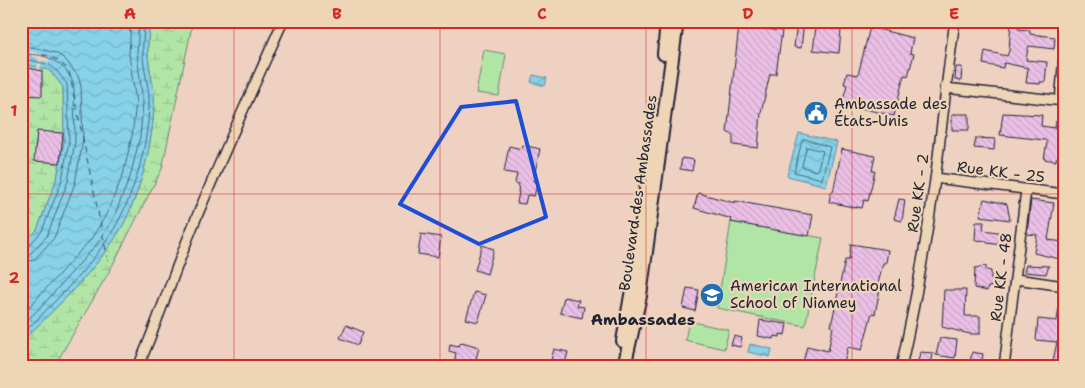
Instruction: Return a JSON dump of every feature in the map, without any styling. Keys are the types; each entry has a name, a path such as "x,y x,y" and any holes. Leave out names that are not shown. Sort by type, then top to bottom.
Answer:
{"main road":[{"name":"Boulevard des Ambassades","path":"618,367 635,273 668,21"},
{"name":"Boulevard des Ambassades","path":"624,367 640,296 676,21"}],"street":[{"path":"138,367 161,314 195,220 237,121 283,21"},
{"name":"Rue KK - 2","path":"902,367 920,280 955,21"},
{"path":"945,88 1062,101 1064,57"},
{"name":"Rue KK - 25","path":"935,178 1064,194"},
{"name":"Rue KK - 48","path":"1004,367 1026,190"},
{"path":"1016,279 1064,286"}],"highlighted area":[{"path":"516,101 546,217 479,244 400,204 461,107"}],"green space":[{"path":"150,21 193,21 162,169 110,270 54,367 21,367 21,342 103,256 123,225 135,197 145,166 153,119 154,92 148,51"},
{"path":"484,50 506,54 499,96 476,93"},
{"path":"29,65 48,70 63,87 64,141 57,178 37,230 21,246 21,72 23,67"},
{"path":"731,222 823,238 805,326 717,308"},
{"path":"689,321 729,330 724,349 685,340"}],"water":[{"path":"21,21 150,21 148,51 154,98 153,119 145,166 123,225 103,256 90,271 21,342 21,246 37,230 57,178 64,141 63,87 48,70 29,65 23,67 21,72"},
{"path":"533,75 547,78 545,86 531,82"},
{"path":"799,133 837,142 826,186 787,176"},
{"path":"750,344 772,349 770,357 748,352"}],"pier":[{"path":"31,51 50,57 49,62 42,60 40,70 37,69 39,59 30,56"}],"building":[{"path":"797,21 804,22 801,48 794,47"},
{"path":"1011,21 1018,21 1018,29 1030,30 1030,34 1055,37 1054,49 1029,46 1028,48 1026,60 1047,62 1045,82 1040,82 1040,84 1026,83 1028,68 1004,63 1003,68 983,64 985,51 1007,56"},
{"path":"739,26 782,31 776,74 770,74 761,113 758,148 733,145 733,135 727,132"},
{"path":"816,27 841,30 839,53 813,50"},
{"path":"870,27 913,38 910,53 914,54 908,76 904,75 894,116 852,106 853,103 843,100 847,85 844,84 847,73 858,75"},
{"path":"956,67 962,67 961,81 955,80"},
{"path":"29,68 42,71 42,96 21,95"},
{"path":"1003,113 1042,115 1041,126 1055,128 1056,121 1064,122 1064,160 1056,158 1056,161 1044,159 1047,142 1045,140 1000,135"},
{"path":"952,114 969,114 969,130 952,130"},
{"path":"37,131 63,133 60,163 34,161"},
{"path":"976,138 995,139 994,150 974,148"},
{"path":"523,145 540,149 533,181 538,182 534,196 527,195 525,204 517,203 519,184 515,183 517,174 504,172 509,146 522,149"},
{"path":"842,149 875,156 872,171 875,171 868,201 864,200 862,208 829,202 831,192 833,192"},
{"path":"682,158 694,160 692,171 680,169"},
{"path":"698,193 735,203 735,201 813,215 809,236 731,222 732,219 694,208"},
{"path":"899,199 905,200 902,221 894,219"},
{"path":"984,199 1007,204 1010,220 980,216"},
{"path":"1031,200 1054,203 1048,240 1064,242 1064,260 1034,253 1037,235 1027,234"},
{"path":"976,222 984,222 983,230 1005,233 1003,245 975,240"},
{"path":"421,234 441,237 438,257 418,254"},
{"path":"851,244 888,250 886,263 883,263 877,288 880,289 875,314 872,313 862,350 848,347 843,367 802,367 807,346 828,351 833,327 831,326 845,260 849,260"},
{"path":"482,245 494,249 487,274 475,270"},
{"path":"1026,265 1049,266 1046,274 1024,272"},
{"path":"986,266 986,270 991,271 991,280 996,280 997,286 988,287 987,291 974,288 975,268"},
{"path":"687,288 699,290 695,311 683,308"},
{"path":"944,290 966,290 965,316 980,316 980,334 970,334 942,327"},
{"path":"474,292 486,295 478,322 466,319"},
{"path":"564,297 579,300 577,306 584,307 582,318 560,313"},
{"path":"1060,298 1064,298 1064,364 1053,361 1057,342 1036,340 1038,319 1057,321"},
{"path":"760,320 787,324 785,335 780,334 780,337 774,336 773,339 758,336"},
{"path":"346,325 363,332 358,345 340,338"},
{"path":"734,336 742,338 740,347 731,345"},
{"path":"940,338 957,340 955,358 936,355"},
{"path":"462,342 479,347 474,367 454,363 456,353 449,351 450,344 458,346"},
{"path":"554,349 568,352 564,367 550,364"},
{"path":"920,352 933,353 931,367 917,367"},
{"path":"972,352 983,354 981,367 969,367"}],"ferry route":[{"path":"42,55 57,60 69,71 110,270"}],"place":[{"name":"Ambassade des États-Unis","path":"816,113"},
{"name":"American International School of Niamey","path":"712,295"}],"district":[{"name":"Ambassades","path":"643,319"}]}
